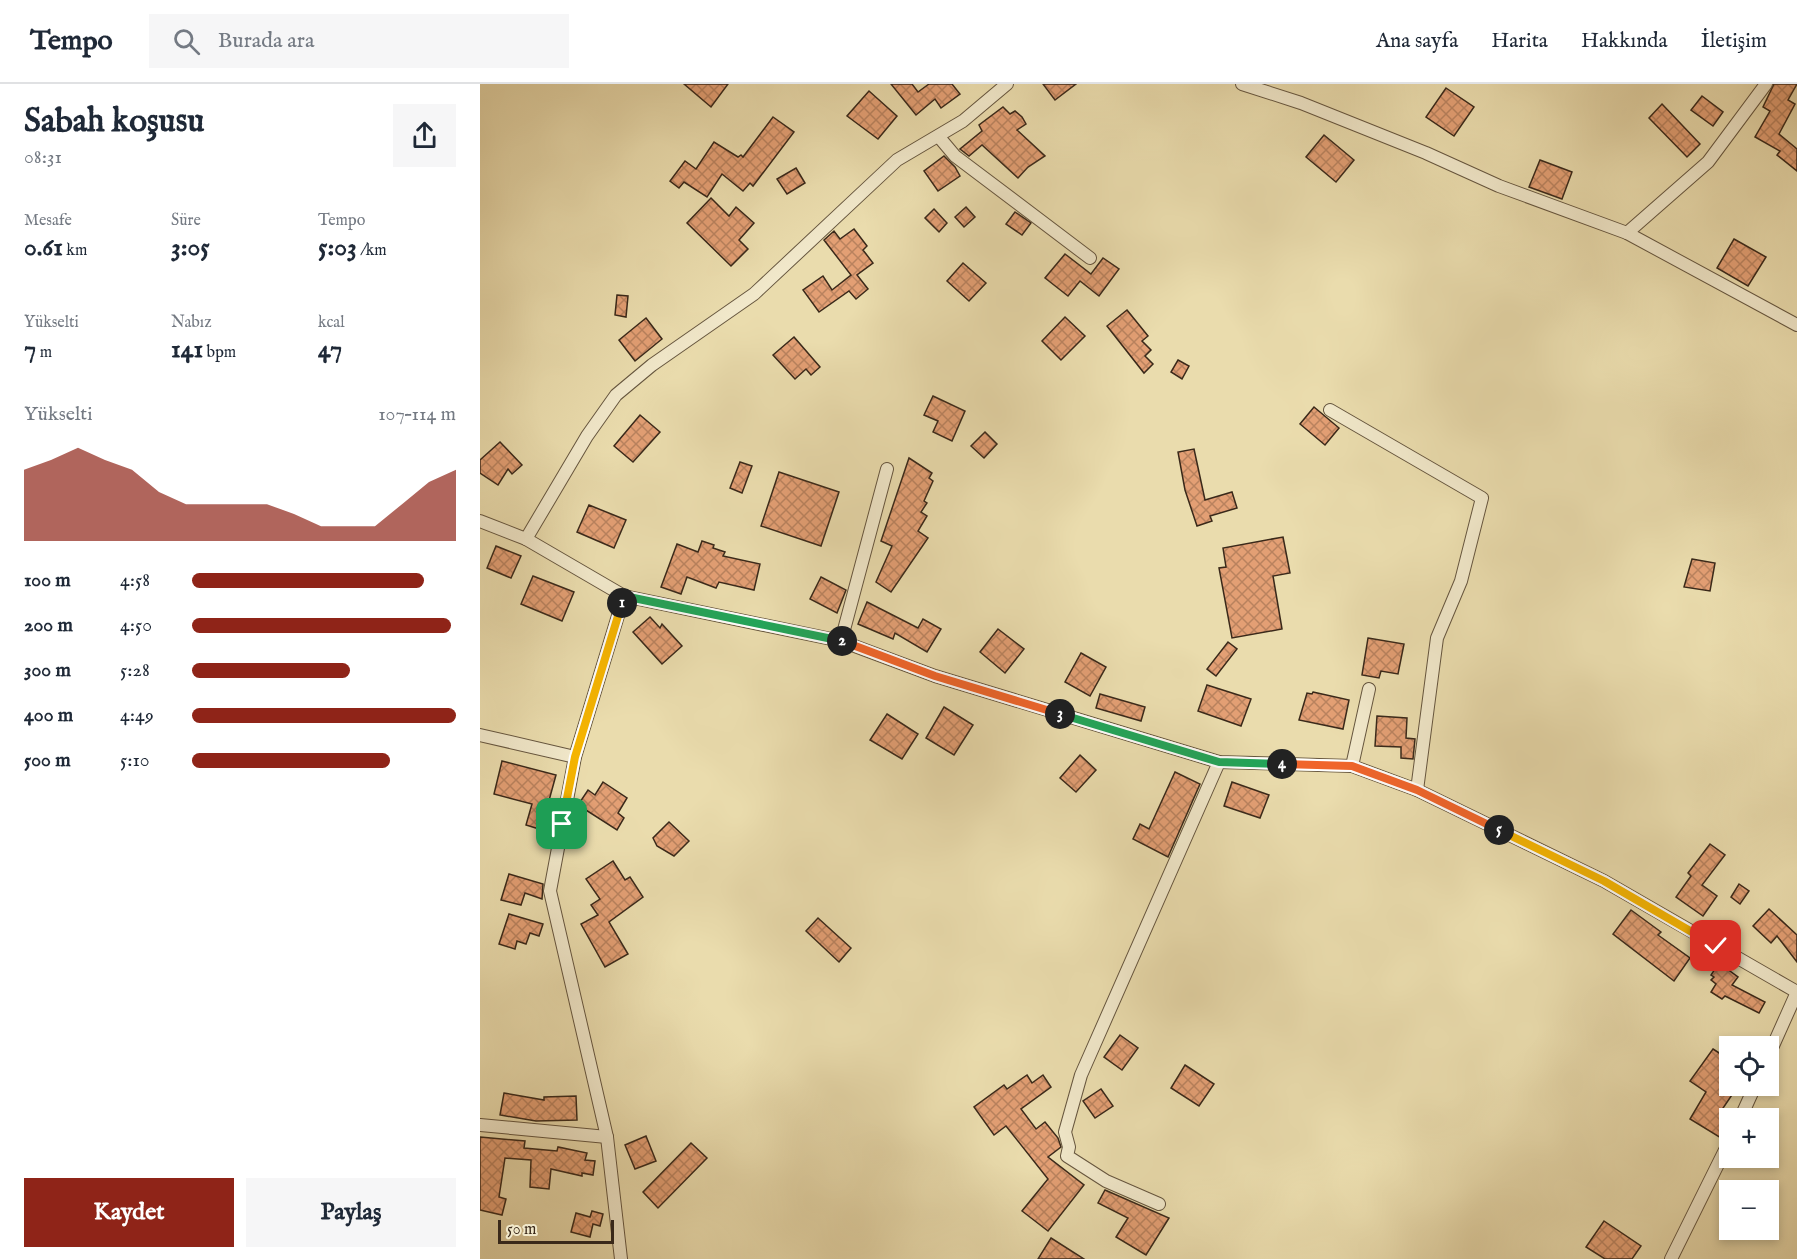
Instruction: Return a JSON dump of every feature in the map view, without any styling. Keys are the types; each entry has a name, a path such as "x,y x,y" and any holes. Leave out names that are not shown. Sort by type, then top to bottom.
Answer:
{"street":[{"path":"526,539 587,436 616,395 652,365 754,294 897,160 963,121 1007,84"},
{"path":"1242,84 1301,103 1426,153 1499,186 1627,233 1797,325"},
{"path":"1627,233 1708,162 1766,84"},
{"path":"939,137 955,156 1090,258"},
{"path":"1330,410 1482,498 1461,581 1437,638 1417,790"},
{"path":"841,641 887,469"},
{"path":"480,521 526,539 624,596 841,641 935,676 1219,762 1352,766 1417,790 1604,881 1797,992 1777,1036"},
{"path":"621,1259 607,1137 550,891 575,757 624,596"},
{"path":"1352,766 1369,689"},
{"path":"480,735 575,757"},
{"path":"1159,1204 1106,1181 1067,1156 1069,1147 1065,1132 1082,1075 1219,762"},
{"path":"480,1125 607,1137"},
{"path":"1671,1259 1719,1162"}],"building":[{"path":"684,84 728,84 711,107"},
{"path":"891,84 912,84 918,92 929,84 952,84 960,94 941,108 935,99 916,115"},
{"path":"1043,84 1076,84 1055,100"},
{"path":"1774,84 1797,84 1788,100 1795,104 1779,134 1797,149 1797,171 1777,155 1780,151 1755,137 1770,111 1763,107"},
{"path":"1446,88 1474,107 1454,136 1426,117"},
{"path":"869,91 897,116 878,139 847,116"},
{"path":"1702,96 1723,112 1713,126 1691,110"},
{"path":"1662,104 1700,144 1687,157 1649,118"},
{"path":"1003,107 1010,114 1015,111 1022,117 1026,124 1017,130 1045,156 1028,167 1018,178 982,145 969,156 960,149 982,131 979,125"},
{"path":"773,117 794,132 753,186 750,183 743,191 722,174 707,197 684,182 679,188 670,181 685,161 696,169 714,142 738,157 741,155 743,157"},
{"path":"1324,135 1354,160 1336,182 1306,157"},
{"path":"944,156 960,176 938,191 924,171"},
{"path":"1540,160 1572,172 1562,199 1529,187"},
{"path":"796,168 805,183 787,194 777,179"},
{"path":"711,198 729,216 736,207 754,223 739,240 748,249 731,266 687,223"},
{"path":"966,207 975,217 964,227 955,217"},
{"path":"934,209 947,223 939,232 925,218"},
{"path":"1015,212 1031,223 1022,235 1006,224"},
{"path":"854,229 867,246 863,250 873,263 857,275 868,289 856,299 849,291 819,312 803,290 823,276 832,290 851,275 824,240 834,231 840,239"},
{"path":"1734,239 1766,257 1748,286 1717,268"},
{"path":"1065,254 1091,274 1103,258 1119,269 1099,296 1080,281 1068,296 1045,278"},
{"path":"963,263 986,283 969,301 947,281"},
{"path":"617,295 628,296 626,317 615,315"},
{"path":"1127,310 1148,336 1142,341 1151,350 1145,356 1153,364 1144,373 1107,326"},
{"path":"1065,317 1085,336 1061,360 1042,341"},
{"path":"646,318 662,339 635,361 619,340"},
{"path":"794,337 820,367 811,375 806,369 795,379 773,355"},
{"path":"1178,360 1189,366 1182,379 1171,372"},
{"path":"933,396 965,411 952,441 933,432 938,421 924,415"},
{"path":"1314,407 1339,428 1325,445 1300,424"},
{"path":"640,415 660,432 633,462 614,446"},
{"path":"985,432 997,444 984,458 971,446"},
{"path":"500,442 522,465 512,474 508,469 498,485 480,473 480,460"},
{"path":"1194,449 1205,500 1232,492 1237,508 1210,516 1212,521 1197,526 1185,490 1178,452"},
{"path":"909,458 932,473 929,478 933,481 924,501 927,503 921,512 927,516 918,531 928,538 891,592 876,582 892,546 881,541"},
{"path":"740,462 752,466 742,493 730,488"},
{"path":"779,472 839,492 821,546 761,526"},
{"path":"589,505 626,520 614,548 577,532"},
{"path":"1283,537 1290,573 1273,576 1282,629 1232,638 1219,568 1226,567 1223,548"},
{"path":"702,541 725,552 723,556 760,564 754,590 719,582 716,588 687,577 681,594 661,587 677,544 698,552"},
{"path":"496,546 521,556 511,578 487,568"},
{"path":"1692,559 1715,563 1710,591 1684,587"},
{"path":"533,576 574,592 562,621 521,604"},
{"path":"821,577 846,590 837,613 810,599"},
{"path":"867,602 918,628 923,619 941,629 927,652 895,633 893,639 858,624"},
{"path":"650,617 660,628 662,624 682,646 662,664 633,632"},
{"path":"998,629 1024,649 1005,673 980,652"},
{"path":"1368,638 1404,644 1398,674 1381,671 1379,678 1362,675"},
{"path":"1228,642 1237,649 1216,676 1207,669"},
{"path":"1081,653 1106,667 1090,696 1065,682"},
{"path":"1207,685 1251,699 1241,726 1198,711"},
{"path":"1313,692 1349,700 1343,729 1299,720 1307,693 1312,694"},
{"path":"1100,694 1145,707 1141,721 1096,708"},
{"path":"944,707 973,725 954,755 926,738"},
{"path":"887,714 918,734 902,759 870,740"},
{"path":"1377,716 1407,718 1406,738 1415,739 1413,759 1401,758 1401,747 1375,746"},
{"path":"1080,755 1096,770 1076,792 1060,778"},
{"path":"502,761 556,775 545,815 555,818 552,833 526,825 532,804 494,794"},
{"path":"1175,772 1200,784 1168,857 1133,839 1140,824 1149,829"},
{"path":"603,782 627,798 618,813 624,818 617,830 578,805 588,790 595,795"},
{"path":"1232,782 1269,795 1260,818 1224,806"},
{"path":"669,822 689,841 674,856 657,846 653,838"},
{"path":"1710,844 1725,855 1702,885 1717,896 1703,916 1676,897 1691,876 1688,873"},
{"path":"613,861 625,880 630,877 643,897 609,922 628,954 605,967 581,924 598,915 591,905 600,899 586,879"},
{"path":"509,874 543,884 542,899 525,893 521,905 501,900"},
{"path":"1739,884 1749,891 1740,904 1731,897"},
{"path":"1769,909 1797,935 1797,962 1777,936 1771,943 1753,926"},
{"path":"1631,910 1661,932 1658,935 1690,958 1674,981 1613,934"},
{"path":"509,914 543,924 539,936 530,933 526,944 517,941 515,949 499,944"},
{"path":"818,918 851,948 839,962 806,931"},
{"path":"1719,963 1738,977 1732,985 1765,1002 1759,1013 1725,996 1722,999 1711,992 1716,984 1711,980 1714,977 1711,975"},
{"path":"1120,1035 1138,1048 1122,1070 1104,1057"},
{"path":"1713,1049 1719,1053 1719,1096 1731,1096 1723,1108 1719,1108 1719,1137 1690,1119 1706,1092 1690,1081"},
{"path":"1185,1065 1214,1084 1199,1106 1171,1088"},
{"path":"1027,1075 1032,1083 1043,1075 1051,1087 1021,1109 1036,1129 1045,1122 1058,1138 1061,1147 1048,1157 1084,1185 1048,1231 1022,1211 1048,1179 1006,1126 994,1135 974,1107 1004,1085 1007,1089"},
{"path":"1101,1089 1113,1106 1095,1118 1083,1101"},
{"path":"504,1093 544,1100 544,1097 576,1096 577,1120 536,1121 500,1115"},
{"path":"646,1136 656,1161 635,1169 625,1145"},
{"path":"480,1137 525,1141 524,1148 557,1151 558,1147 587,1153 585,1160 595,1161 593,1175 582,1173 582,1176 551,1169 549,1189 530,1187 531,1160 505,1158 499,1197 506,1199 502,1215 480,1210"},
{"path":"691,1143 707,1158 658,1208 643,1192"},
{"path":"1105,1190 1169,1218 1146,1255 1116,1237 1128,1218 1098,1203"},
{"path":"592,1211 603,1214 600,1226 593,1224 590,1237 571,1232 576,1213 590,1217"},
{"path":"1604,1221 1641,1246 1632,1259 1605,1259 1586,1247"},
{"path":"1051,1238 1084,1259 1038,1259"}],"route":[{"path":"562,824 575,757 624,596 841,641 935,676 1219,762 1352,766 1417,790 1604,881 1716,946"}]}
